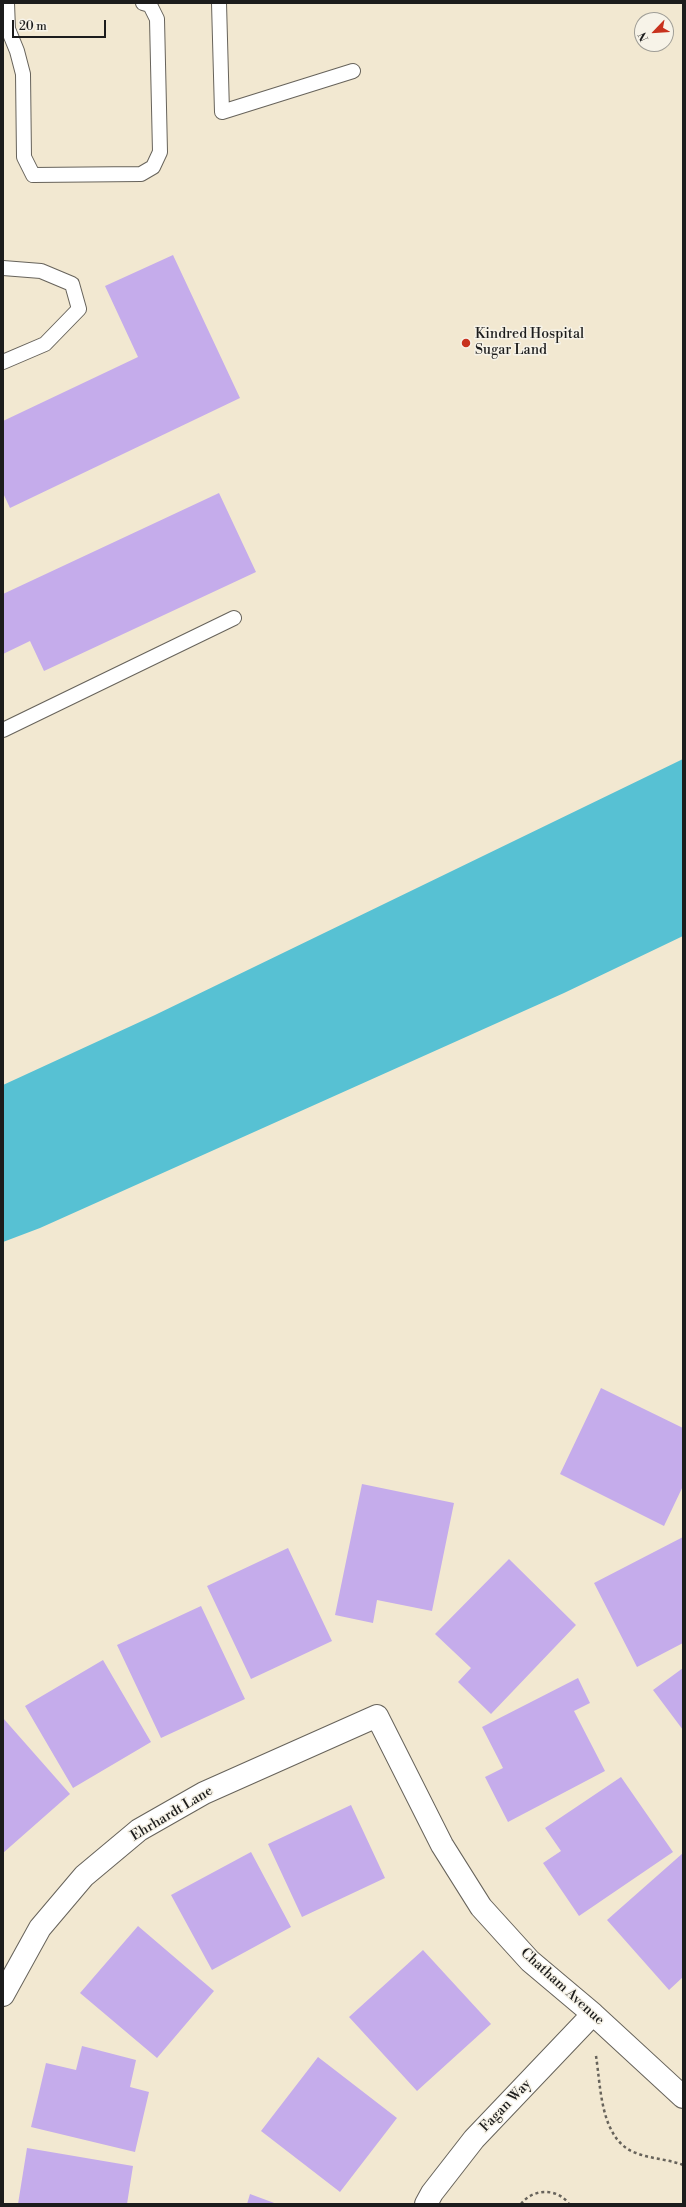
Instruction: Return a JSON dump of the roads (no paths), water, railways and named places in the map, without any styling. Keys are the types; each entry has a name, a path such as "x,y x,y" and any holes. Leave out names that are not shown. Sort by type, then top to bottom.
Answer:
{"street":[{"name":"Ehrhardt Lane","path":"3,1994 40,1928 84,1876 139,1830 204,1793 378,1716"},
{"name":"Chatham Avenue","path":"378,1716 442,1846 481,1907 530,1961 593,2014 683,2097"},
{"name":"Fagan Way","path":"426,2204 432,2193 474,2139 593,2014"}],"lane":[{"path":"8,3 6,30 17,51 23,74 24,158 33,175 141,174 153,168 160,152 157,19 150,5 143,3"},
{"path":"219,3 222,112 353,71"},
{"path":"3,268 41,271 72,284 79,309 45,344 3,362"},
{"path":"3,730 234,618"}],"water":[{"path":"683,759 683,936 564,993 40,1228 3,1242 3,1085 155,1015"}],"place":[{"name":"Kindred Hospital Sugar Land","path":"466,343"}]}
